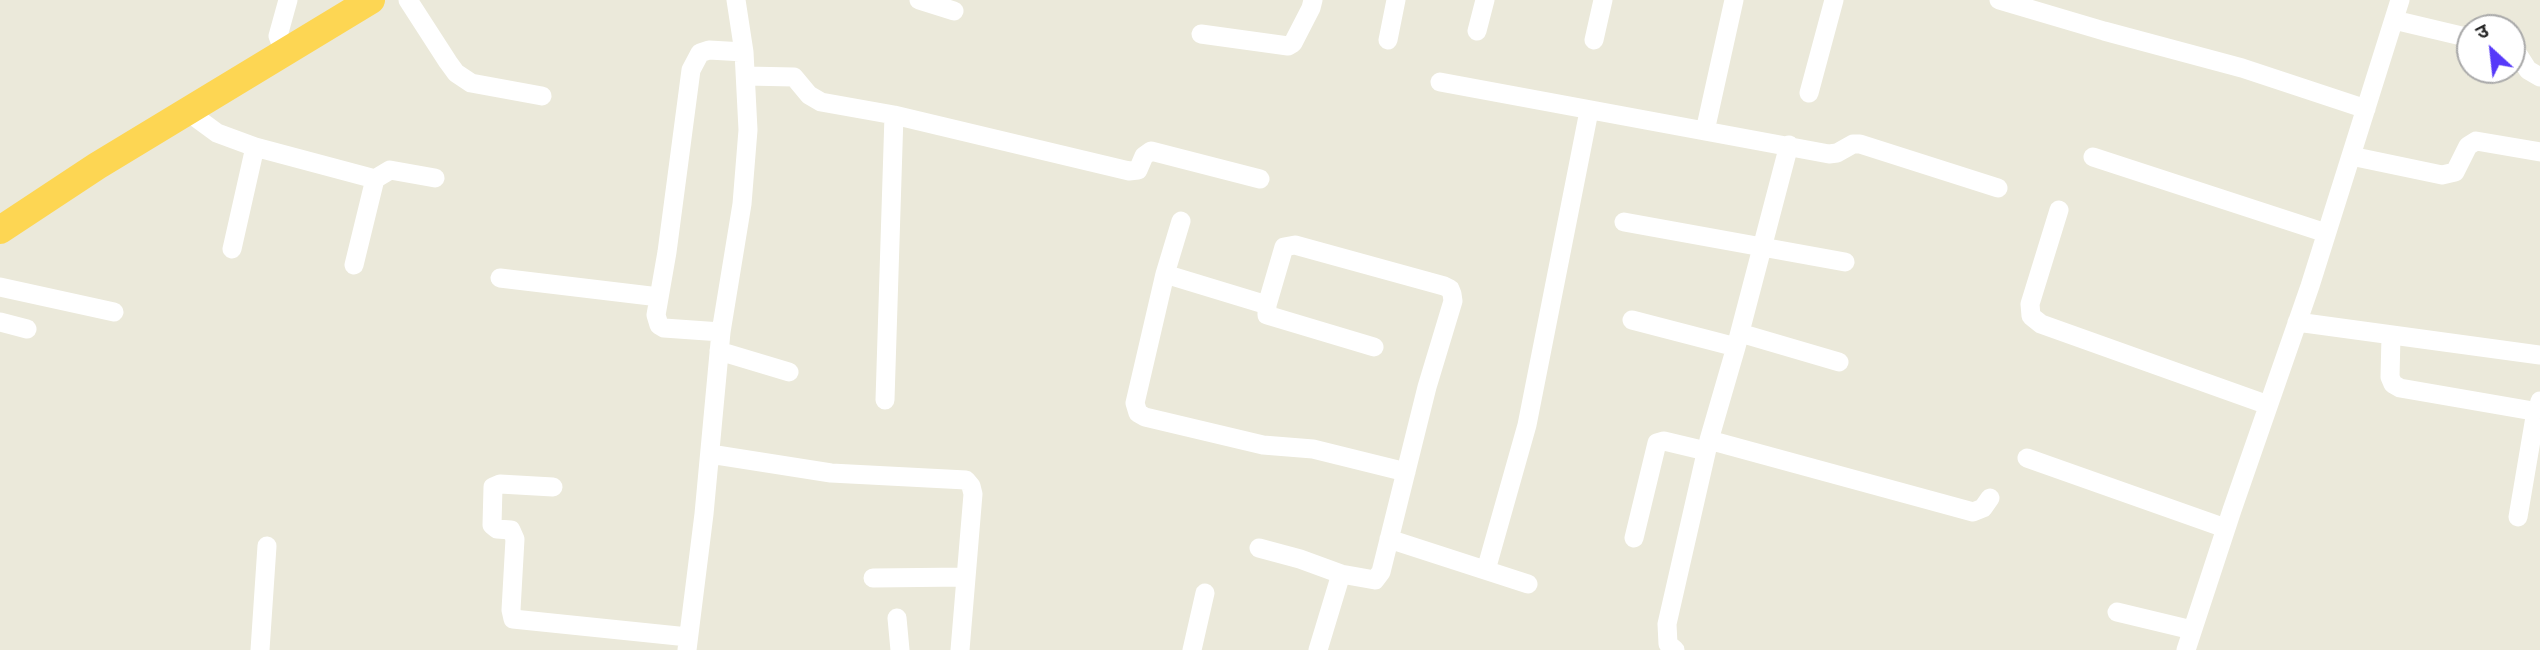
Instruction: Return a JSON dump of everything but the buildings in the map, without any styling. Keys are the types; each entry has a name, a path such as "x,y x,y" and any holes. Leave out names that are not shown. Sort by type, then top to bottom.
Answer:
{"highway":[{"path":"0,230 187,111 281,46 371,0"}],"street":[{"path":"281,46 288,0"},
{"path":"408,0 456,73 471,83 542,96"},
{"path":"553,487 500,484 493,487 492,525 498,529 511,530 515,539 513,619 688,643 720,342 742,204 748,130 744,52 736,0"},
{"path":"919,0 954,11"},
{"path":"1201,34 1288,46 1293,43 1313,0"},
{"path":"1388,40 1396,0"},
{"path":"1478,31 1485,0"},
{"path":"1594,40 1603,0"},
{"path":"1705,131 1734,0"},
{"path":"1809,93 1835,0"},
{"path":"1999,0 2242,68 2366,109"},
{"path":"2186,650 2225,528 2297,322 2400,0"},
{"path":"2394,20 2456,35"},
{"path":"744,52 709,50 700,52 695,60 687,95 656,315 659,325 664,328 720,342 789,372"},
{"path":"2526,67 2540,77"},
{"path":"746,76 794,77 809,94 821,102 894,115 1129,171 1138,170 1144,156 1151,151 1260,179"},
{"path":"1440,82 1829,154 1838,153 1853,144 1860,144 1998,188"},
{"path":"187,111 217,133 254,146 375,179"},
{"path":"1486,570 1527,425 1589,111"},
{"path":"885,400 894,115"},
{"path":"2351,156 2442,175 2455,172 2468,146 2476,141 2540,152"},
{"path":"1675,650 1668,643 1667,624 1707,446 1789,145"},
{"path":"232,249 254,146"},
{"path":"2093,157 2326,233"},
{"path":"354,265 375,179 390,170 435,178"},
{"path":"2059,210 2030,304 2031,316 2041,324 2268,405"},
{"path":"1181,221 1135,403 1138,414 1263,445 1312,449 1406,472"},
{"path":"1624,222 1845,262"},
{"path":"1259,548 1341,574 1374,580 1381,572 1453,301 1450,289 1289,245 1284,247 1280,253 1267,305 1267,315 1374,347"},
{"path":"1166,274 1267,305"},
{"path":"500,278 659,297"},
{"path":"0,288 114,312"},
{"path":"1632,320 1839,362"},
{"path":"0,322 27,329"},
{"path":"2297,322 2540,355"},
{"path":"2391,336 2390,377 2393,384 2400,388 2538,406 2518,517"},
{"path":"1634,538 1657,443 1664,441 1707,446 1973,512 1983,509 1990,498"},
{"path":"710,454 831,473 966,480 973,494 960,650"},
{"path":"2027,458 2225,528"},
{"path":"1390,539 1528,584"},
{"path":"260,650 267,546"},
{"path":"1318,650 1341,574"},
{"path":"873,578 966,577"},
{"path":"1192,650 1205,593"},
{"path":"2118,612 2192,630"},
{"path":"897,618 900,650"}]}
